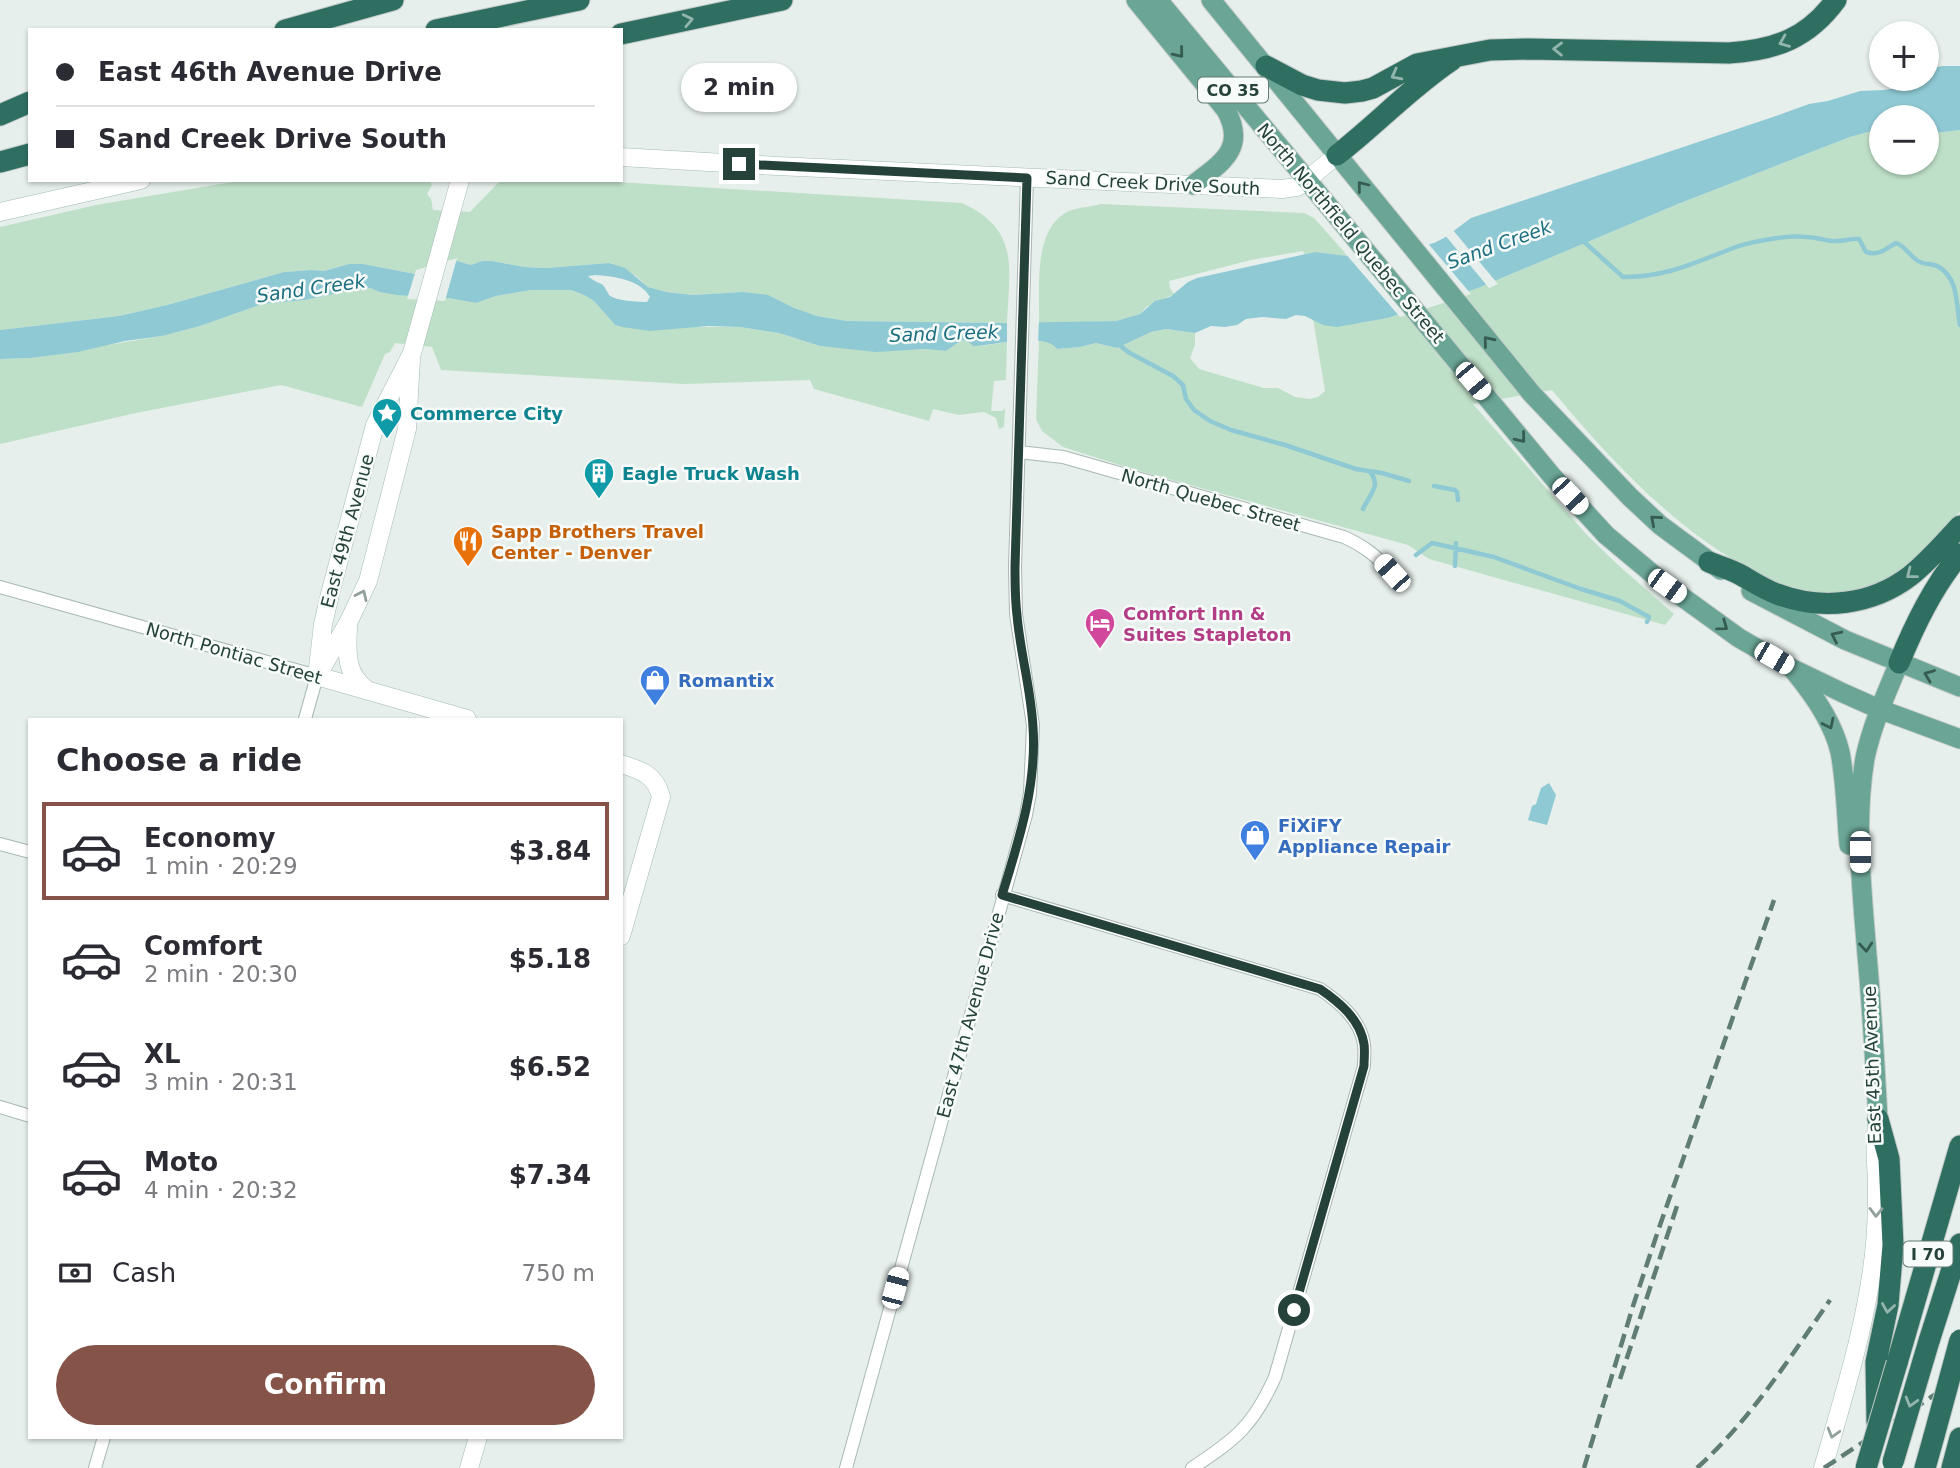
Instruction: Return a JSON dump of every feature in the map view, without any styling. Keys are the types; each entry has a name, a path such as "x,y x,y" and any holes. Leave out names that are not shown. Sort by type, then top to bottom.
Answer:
{"highway":[{"path":"292,28 393,0"},
{"path":"446,28 579,0"},
{"path":"623,34 782,0"},
{"path":"1266,66 1302,85 1345,93 1373,88 1417,64 1490,50 1748,52 1766,49 1797,37 1813,27 1836,0"},
{"path":"1338,155 1409,91 1460,55"},
{"path":"0,115 28,103"},
{"path":"0,123 28,116"},
{"path":"0,162 28,155"},
{"path":"1709,562 1738,572 1774,593 1796,600 1822,604 1850,602 1891,588 1910,576 1960,526"},
{"path":"1899,663 1934,589 1960,554"},
{"path":"1878,1119 1889,1159 1893,1245 1888,1305 1876,1362 1878,1428"},
{"name":"I 70","path":"1866,1468 1960,1146"},
{"path":"1893,1465 1960,1244"},
{"path":"1925,1468 1960,1340"},
{"path":"1952,1468 1960,1438"}],"main road":[{"path":"1136,0 1232,121 1235,132 1230,153 1193,185"},
{"name":"North Northfield Quebec Street","path":"1158,0 1552,476 1606,536 1667,586 1740,638 1791,668 1879,709 1960,739"},
{"name":"North Northfield Quebec Street","path":"1211,0 1531,394 1660,525 1709,562 1774,604 1844,640 1960,687"},
{"name":"East 45th Avenue","path":"1878,1119 1860,878 1860,826 1863,776 1870,738 1899,663"},
{"path":"1791,668 1809,689 1835,735 1843,771 1849,848 1860,878"}],"street":[{"name":"Sand Creek Drive South","path":"623,157 1282,189 1297,187 1338,155"},
{"name":"East 47th Avenue Drive","path":"846,1468 1030,793 1033,725 1016,604 1015,567 1027,178"},
{"path":"0,212 132,182"},
{"name":"East 49th Avenue","path":"317,676 348,624 368,581 407,429 412,353 460,182"},
{"name":"East 49th Avenue","path":"305,718 317,676 323,624 374,425 412,353"},
{"name":"North Quebec Street","path":"1019,452 1063,457 1344,537 1362,545 1392,573"},
{"name":"North Pontiac Street","path":"0,587 463,718"},
{"path":"348,624 349,666 355,681 370,692"},
{"path":"623,765 648,773 661,797 623,929"},
{"path":"0,844 28,851"},
{"path":"1002,895 1320,989 1347,1009 1364,1043 1364,1066 1275,1377 1259,1409 1245,1428 1192,1468"},
{"path":"0,1107 28,1115"},
{"name":"East 45th Avenue","path":"1823,1468 1865,1312 1875,1243 1877,1190 1874,1139 1878,1119"},
{"path":"95,1468 103,1439"},
{"path":"468,1468 477,1439"}],"green space":[{"path":"1960,130 1960,512 1900,570 1864,590 1826,594 1789,588 1764,579 1716,549 1640,487 1552,390 1473,404 1586,534 1674,614 1665,625 1429,559 1408,545 1139,471 1063,447 1042,431 1036,419 1039,341 1049,342 1057,349 1096,343 1117,348 1151,332 1166,329 1195,333 1195,345 1190,358 1199,369 1264,388 1278,388 1295,397 1310,399 1325,391 1313,319 1323,325 1388,318 1478,288 1678,204 1869,132 1869,175 1939,175 1939,133"},
{"path":"232,182 430,182 432,185 427,194 433,210 470,212 499,182 618,182 962,203 981,214 1003,239 1009,268 1007,323 847,321 817,316 743,292 693,295 666,292 648,287 636,276 610,263 546,268 492,261 471,265 457,261 415,274 363,264 349,264 324,271 284,272 119,316 0,330 0,227 96,205"},
{"path":"1101,204 1304,213 1314,218 1348,256 1315,252 1304,254 1303,251 1251,260 1169,281 1174,294 1146,307 1140,314 1116,321 1039,323 1039,277 1049,231 1057,219 1069,211"},
{"path":"370,288 380,292 476,303 496,296 531,290 571,290 594,301 615,325 622,327 740,327 779,333 820,346 876,351 946,351 962,340 982,346 1007,342 1006,380 994,381 991,411 1002,411 1005,408 1004,427 999,429 996,418 984,412 959,415 933,409 929,421 814,389 810,380 684,384 441,370 432,347 395,343 390,352 385,354 362,407 281,385 136,413 0,444 0,359 30,358 162,336 262,304 305,300"}],"water":[{"name":"Sand Creek","path":"1960,66 1960,130 1939,133 1939,105 1869,105 1869,132 1678,204 1478,288 1388,318 1337,327 1296,315 1286,319 1246,319 1237,325 1211,326 1195,333 1166,329 1151,332 1117,348 1096,343 1057,349 1051,344 1030,340 973,346 962,340 946,351 925,349 876,352 820,346 779,333 740,327 708,326 650,331 622,327 615,325 594,301 571,290 531,290 496,296 476,303 448,298 397,295 370,288 305,300 262,304 162,336 78,352 0,359 0,330 119,316 284,272 324,271 349,264 415,274 457,261 471,265 492,261 546,268 609,263 625,268 648,287 666,292 693,295 743,292 768,295 817,316 847,321 1116,321 1140,314 1155,301 1170,297 1197,278 1315,252 1356,257 1385,256 1434,243 1471,218 1809,104 1860,91 1939,91 1939,67","holes":["588,276 618,278 646,291 650,297 647,302 616,299 609,295 603,285"]},
{"path":"1549,783 1556,795 1547,825 1528,820 1541,788"}],"pier":[{"path":"1452,229 1498,284 1489,288 1444,234"},
{"path":"1426,241 1471,294 1400,317 1344,252 1385,252"},
{"path":"457,258 445,301 407,299 416,270"},
{"path":"1007,319 1039,319 1038,344 1007,345"}],"waterway":[{"path":"1582,240 1623,277 1668,271 1743,245 1781,238 1809,237 1836,241 1859,239 1866,252 1871,253 1882,251 1896,243 1918,261 1937,266 1950,278 1960,325"},
{"path":"1117,343 1128,352 1173,376 1183,385 1186,399 1194,410 1210,421 1356,469 1409,481"},
{"path":"1363,509 1375,486 1370,472"},
{"path":"1434,486 1455,490 1458,500"},
{"path":"1416,555 1432,543 1494,557 1620,601 1649,617 1647,622"},
{"path":"1455,566 1456,543"}],"railway":[{"path":"1584,1468 1659,1228 1774,900"},
{"path":"1620,1379 1678,1203"},
{"path":"1697,1468 1752,1409 1830,1300"},
{"path":"1824,1468 1960,1378"}],"place":[{"name":"Commerce City","path":"387,440"},
{"name":"Eagle Truck Wash","path":"599,500"},
{"name":"Sapp Brothers Travel Center - Denver","path":"468,568"},
{"name":"Comfort Inn & Suites Stapleton","path":"1100,650"},
{"name":"Romantix","path":"655,707"},
{"name":"FiXiFY Appliance Repair","path":"1255,862"}],"route":[{"path":"739,164 1027,178 1015,567 1016,614 1033,725 1033,746 1026,815 1002,895 1320,989 1347,1009 1364,1043 1364,1066 1294,1310"}]}
